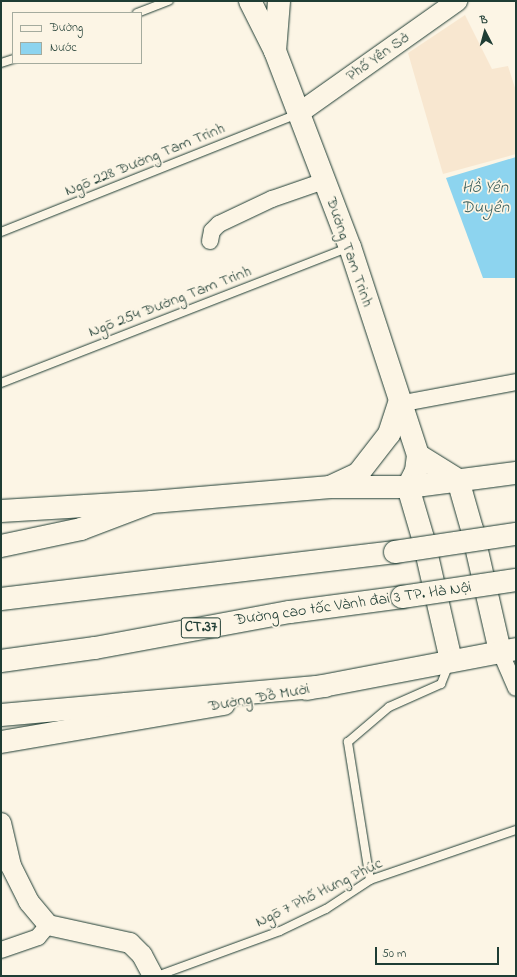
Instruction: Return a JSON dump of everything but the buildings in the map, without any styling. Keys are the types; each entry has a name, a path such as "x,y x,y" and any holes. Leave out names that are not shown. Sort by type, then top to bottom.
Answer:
{"main road":[{"name":"Đường Tam Trinh","path":"250,1 275,51 350,247 399,404 418,455"},
{"name":"Đường Tam Trinh","path":"275,51 279,1"},
{"path":"330,487 358,474 389,434 399,404"},
{"path":"451,660 423,538 408,487 416,470 418,455 458,480 508,650"},
{"path":"1,512 152,502 330,487 408,487 516,473"},
{"path":"1,546 81,529 152,502"},
{"path":"1,599 395,552 516,534"},
{"name":"Đường cao tốc Vành đai 3 TP. Hà Nội","path":"1,661 95,648 290,612 516,580"},
{"name":"Đường Đỗ Mười","path":"1,742 325,686 508,650"},
{"path":"1,715 325,686"}],"street":[{"name":"Phố Yên Sở","path":"299,113 457,1"},
{"path":"210,241 212,231 219,224 272,199 324,181"},
{"path":"399,404 516,382"},
{"path":"508,650 514,680"},
{"path":"1,823 6,867 29,902 48,924 130,943 142,955 153,976"},
{"path":"1,950 38,938 48,924"}],"lane":[{"path":"140,12 169,1"},
{"path":"1,63 12,59"},
{"name":"Ngõ 228 Đường Tam Trinh","path":"2,229 299,113"},
{"name":"Ngõ 254 Đường Tam Trinh","path":"1,383 350,247"},
{"path":"370,880 348,742 389,707 441,684 451,660"},
{"name":"Ngõ 7 Phố Hưng Phúc","path":"157,976 280,931 326,909 370,880 516,830"}],"shaded area":[{"path":"465,15 492,69 508,66 516,91 516,154 443,174 408,53"}],"water":[{"name":"Hồ Yên Duyên","path":"516,157 516,278 483,278 446,178"}]}
